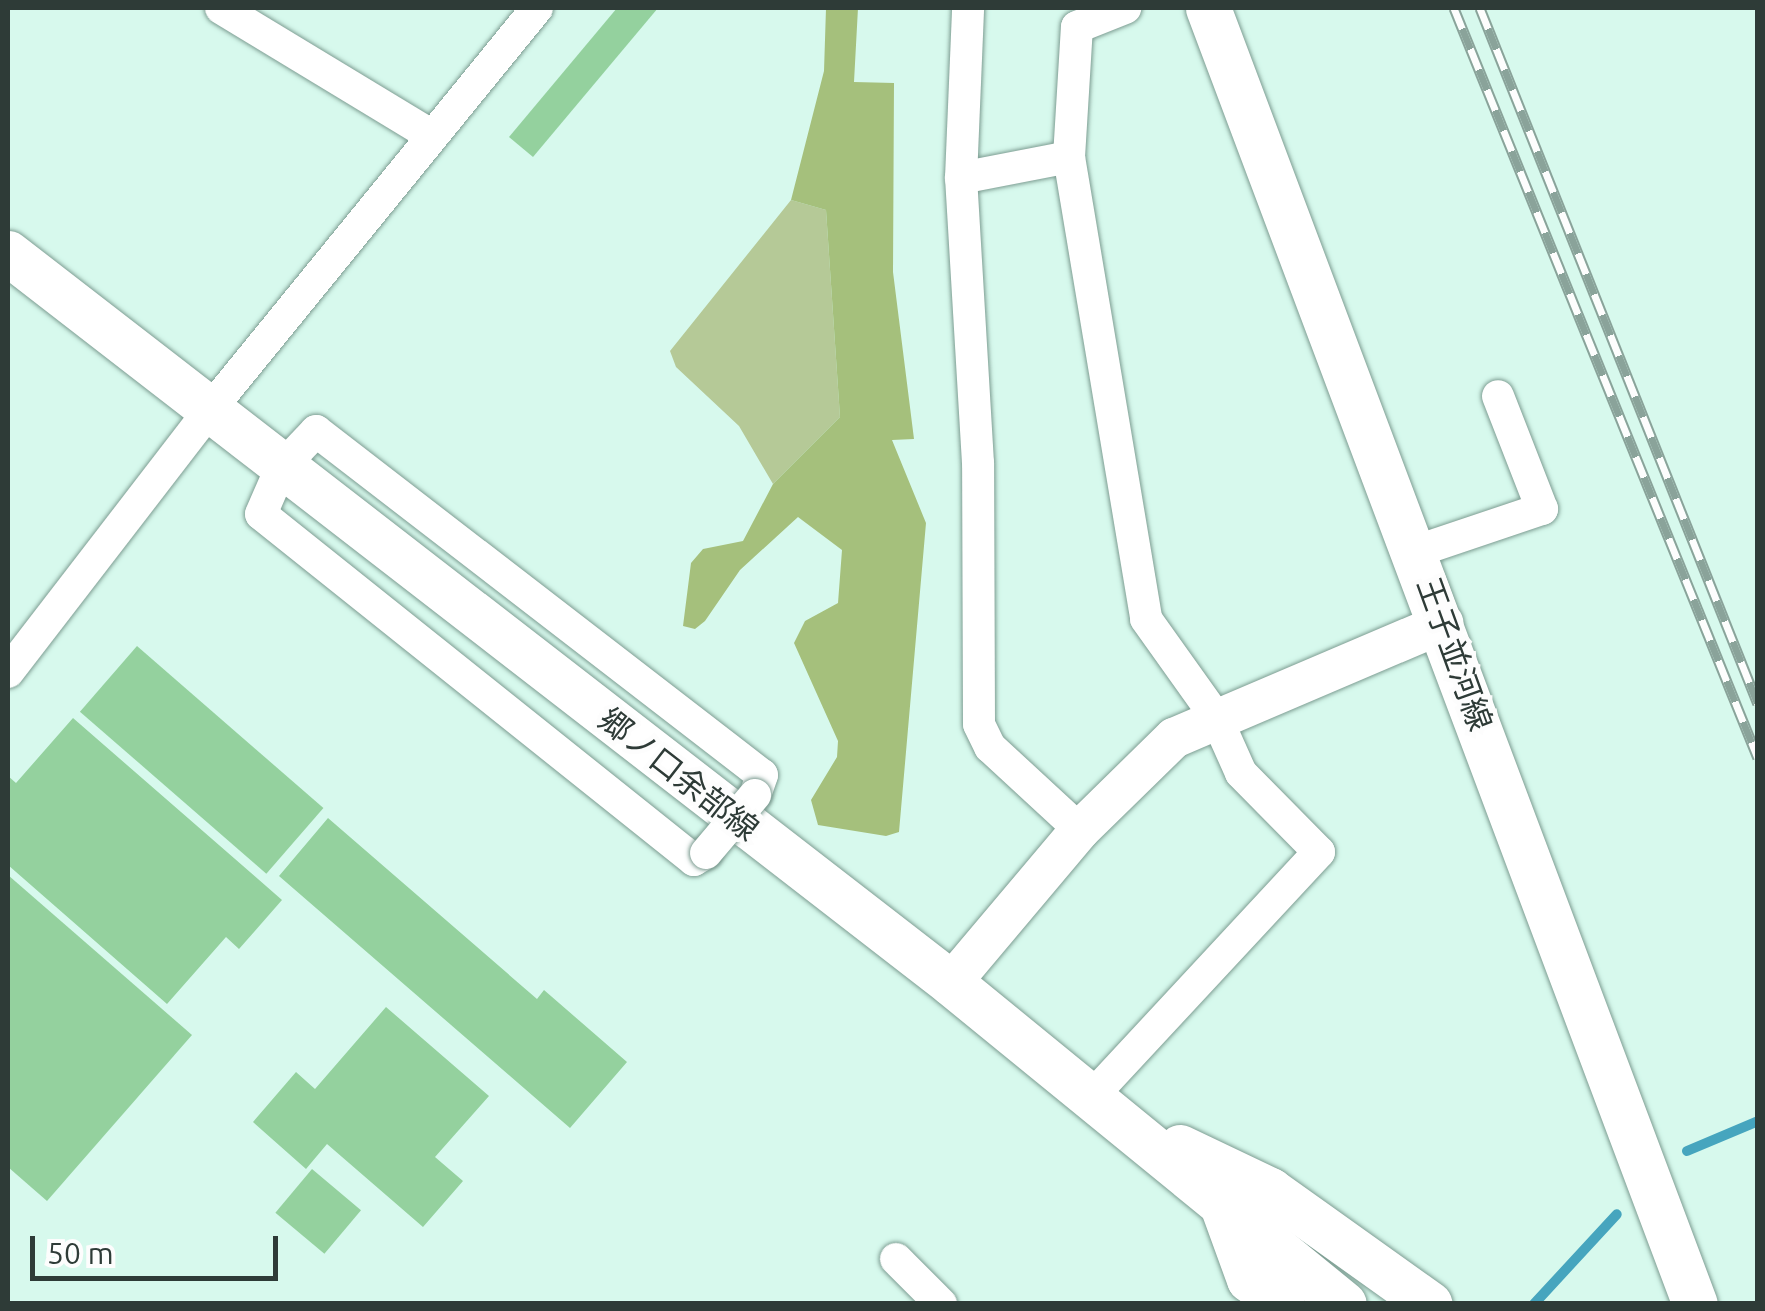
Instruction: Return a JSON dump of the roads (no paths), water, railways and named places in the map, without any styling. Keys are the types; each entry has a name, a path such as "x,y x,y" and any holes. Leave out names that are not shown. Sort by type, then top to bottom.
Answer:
{"main road":[{"name":"王子並河線","path":"1208,8 1417,551 1694,1304"},
{"name":"郷ノ口余部線","path":"8,253 280,468 951,983 1344,1304"},
{"path":"1103,1107 1270,1190 1430,1304"},
{"path":"1221,1203 1248,1279 1282,1304"}],"street":[{"path":"221,8 432,136"},
{"path":"8,672 208,412 537,8"},
{"path":"968,8 961,178 978,462 979,724 990,747 1080,830"},
{"path":"1103,1107 1319,852 1240,773 1216,717 1146,620 1070,157 1077,27 1124,8"},
{"path":"961,178 1070,157"},
{"path":"1417,551 1542,508 1498,396"},
{"path":"316,430 762,775 755,795 706,853 694,860 261,514 280,468 316,430"},
{"path":"951,983 1080,830 1174,738 1444,623"},
{"path":"896,1260 941,1304"}],"waterway":[{"path":"1687,1151 1758,1121"},
{"path":"1534,1304 1617,1214"}],"railway":[{"path":"1454,8 1758,758"},
{"path":"1480,8 1758,704"}]}
